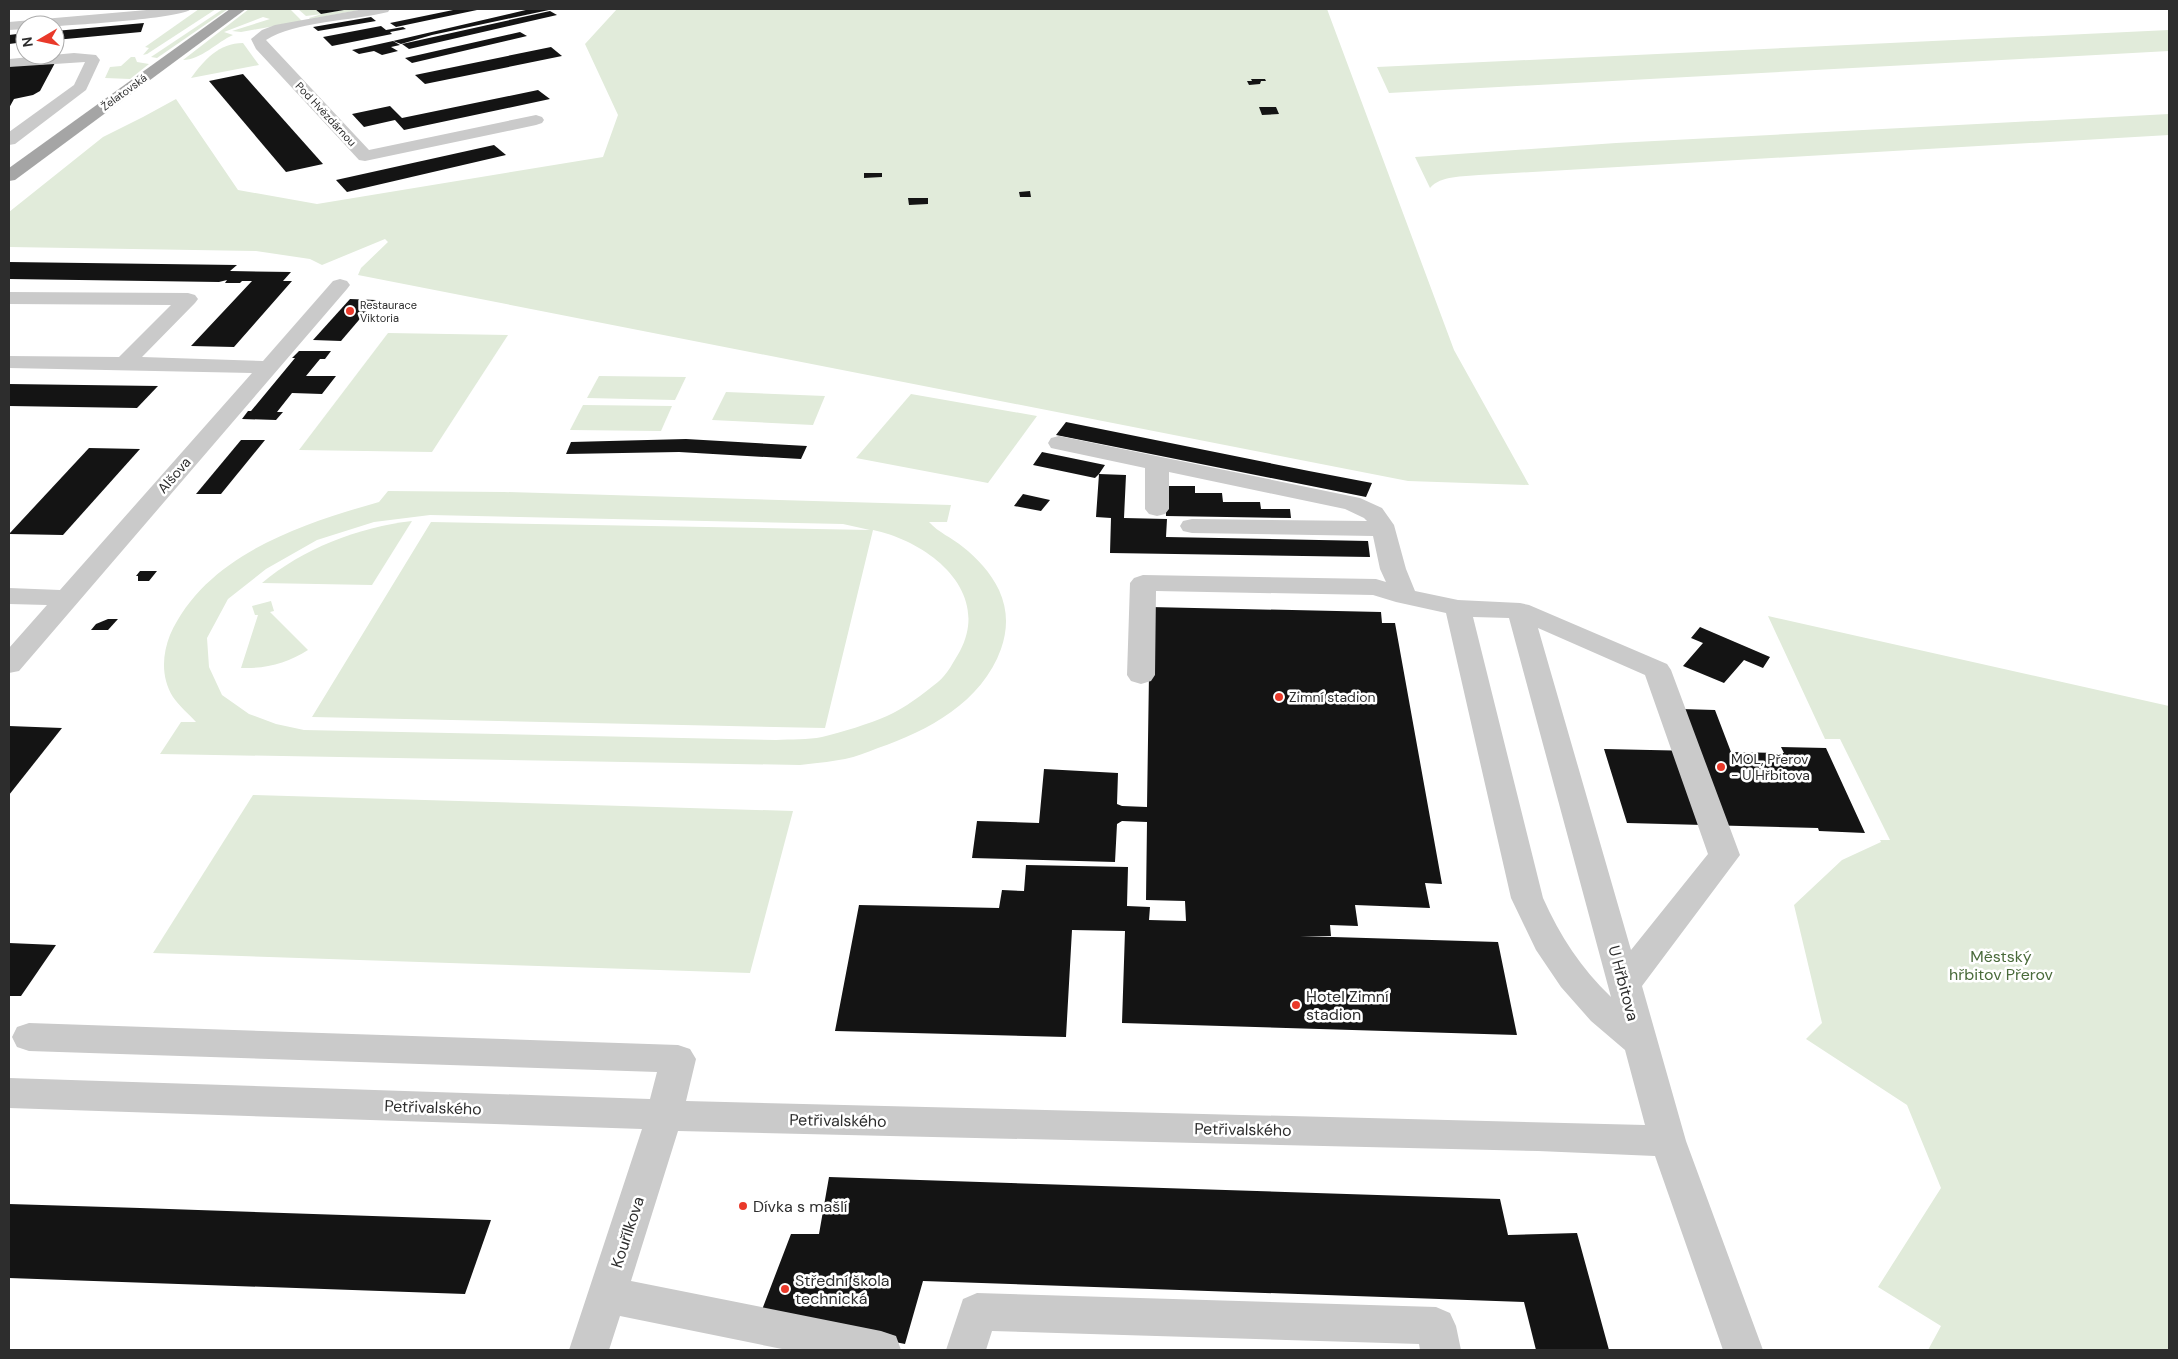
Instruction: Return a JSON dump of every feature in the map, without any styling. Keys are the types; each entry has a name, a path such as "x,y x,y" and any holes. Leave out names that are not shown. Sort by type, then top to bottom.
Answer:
{"main road":[{"name":"Želatovská","path":"10,174 239,9"}],"street":[{"path":"9,26 184,9"},
{"name":"Pod Hvězdárnou","path":"384,9 283,28 262,35 258,39 264,49 365,156 536,120"},
{"path":"9,62 74,57 91,58 93,60 81,87 9,140"},
{"name":"Alšova","path":"9,665 340,285"},
{"path":"9,298 188,299 125,362"},
{"path":"9,362 125,362 268,367"},
{"path":"1059,443 1352,503 1373,513 1378,519 1383,530 1393,569 1405,597"},
{"path":"1157,463 1157,509"},
{"path":"1192,526 1383,530"},
{"path":"1141,675 1143,583 1376,587 1405,597 1458,608 1520,611 1657,670 1724,854 1624,984"},
{"path":"9,596 68,598"},
{"path":"1458,608 1528,898 1535,920 1546,942 1574,981 1612,1020 1640,1042"},
{"name":"U Hřbitova","path":"1520,611 1668,1141 1743,1350"},
{"name":"Kouřílkova","path":"29,1037 678,1060 665,1114 589,1350"},
{"name":"Petřivalského","path":"9,1093 665,1114 1668,1141"},
{"path":"607,1295 881,1350"},
{"path":"966,1350 977,1312 1436,1326 1440,1350"}],"green space":[{"path":"199,9 216,9 143,55 149,48 145,47"},
{"path":"223,9 228,9 157,58 151,57"},
{"path":"249,9 290,9 302,21 241,32 232,31 270,19 263,17 224,32 233,35 203,54 183,60"},
{"path":"298,9 315,9 321,14 349,9 365,9 310,19 322,14 306,16"},
{"path":"617,9 1327,9 1454,350 1529,485 1408,481 358,275 361,268 388,242 385,239 322,265 310,259 256,251 9,247 9,212 103,137 176,99 238,190 317,204 603,157 618,115 585,44"},
{"path":"2169,30 2169,51 1389,93 1377,67"},
{"path":"243,43 259,65 191,78 201,65 219,49"},
{"path":"131,57 135,57 137,62 149,64 130,79 105,78 110,67 121,66"},
{"path":"2169,114 2169,135 1479,175 1446,179 1430,188 1415,157 1616,143"},
{"path":"388,333 508,335 432,452 299,450"},
{"path":"599,376 686,377 675,400 587,398"},
{"path":"726,392 825,396 813,425 712,420"},
{"path":"911,394 1037,416 988,483 856,458"},
{"path":"583,405 672,406 661,431 570,430"},
{"path":"388,491 504,492 951,505 947,522 929,522 968,551 992,578 999,590 1004,605 1005,634 1001,649 992,668 981,684 951,712 916,733 897,741 853,757 834,761 800,765 160,754 181,722 196,722 178,704 169,690 164,666 167,643 186,607 207,584 231,564 259,547 318,521 379,502","holes":["430,515 843,524 870,530 431,522 312,717 825,728 873,530 894,536 914,545 933,557 949,572 961,589 968,608 968,629 960,651 950,668 941,679 926,691 894,713 872,722 822,737 776,740 304,730 276,724 249,714 222,695 209,667 207,638 228,599 266,569 317,540 374,522"]},
{"path":"412,521 372,585 262,583 295,560 332,542 372,528"},
{"path":"271,601 274,611 270,612 308,650 276,664 241,668 258,615 255,615 252,606"},
{"name":"Městský hřbitov Přerov","path":"1768,616 2169,706 2169,1350 1928,1350 1941,1326 1878,1287 1941,1188 1907,1105 1806,1039 1822,1023 1794,905 1842,860 1881,842 1880,840 1890,840 1840,739 1825,739"},
{"path":"253,795 793,811 750,973 153,953"}],"building":[{"path":"315,9 344,9 344,10 321,14"},
{"path":"458,9 477,10 396,27 390,23"},
{"path":"530,9 549,10 432,35 401,44 393,41"},
{"path":"550,11 557,15 409,49 402,44"},
{"path":"371,17 376,21 318,31 313,27"},
{"path":"144,23 141,32 65,39 65,30"},
{"path":"381,26 386,30 403,27 406,29 390,32 392,34 332,46 323,37"},
{"path":"520,32 527,36 412,63 405,58"},
{"path":"15,34 15,43 9,44 9,35"},
{"path":"393,41 400,45 391,47 398,51 382,55 374,51 359,54 352,50"},
{"path":"551,47 562,56 425,84 415,75"},
{"path":"54,65 40,91 33,95 14,99 9,108 9,66"},
{"path":"243,74 323,164 286,172 209,81"},
{"path":"1251,79 1265,79 1266,81 1261,81 1260,84 1249,85 1247,81 1252,81"},
{"path":"538,90 550,99 404,130 395,120 364,127 352,114 390,106 402,118"},
{"path":"1259,107 1276,107 1279,114 1262,115"},
{"path":"494,145 506,155 347,192 336,180"},
{"path":"864,173 882,173 882,177 864,178"},
{"path":"1030,191 1031,197 1020,197 1019,192"},
{"path":"908,198 928,198 928,204 909,205"},
{"path":"9,262 237,265 230,271 291,272 283,281 292,281 234,347 191,346 252,281 225,283 227,280 219,282 9,279"},
{"path":"350,299 376,300 341,341 313,340"},
{"path":"299,351 331,351 325,359 320,359 306,376 336,376 322,394 292,393 277,412 283,412 276,420 242,419 248,411 251,411"},
{"path":"9,384 158,386 137,408 9,406"},
{"path":"1066,422 1372,483 1366,497 1056,435"},
{"path":"686,439 807,446 801,459 679,452 566,454 571,442"},
{"path":"241,440 265,440 221,494 196,494"},
{"path":"89,448 140,449 63,535 9,534"},
{"path":"1042,452 1105,465 1095,478 1033,465"},
{"path":"1099,474 1126,475 1124,518 1167,519 1166,537 1368,541 1370,557 1110,553 1111,518 1096,517"},
{"path":"1165,486 1195,486 1195,493 1222,493 1223,502 1260,502 1261,509 1290,509 1291,518 1166,516"},
{"path":"1023,494 1050,500 1041,511 1014,506"},
{"path":"140,571 157,571 149,581 138,581 138,576 136,576"},
{"path":"1150,607 1381,612 1382,623 1395,623 1442,884 1425,883 1430,908 1355,905 1358,926 1330,925 1331,936 1300,936 1498,942 1517,1035 1122,1023 1125,931 1072,930 1066,1037 835,1031 859,905 999,908 1002,890 1024,891 1026,865 1128,867 1127,906 1150,907 1149,920 1186,921 1185,901 1146,900 1147,822 1122,821 1117,824 1115,862 972,858 977,821 1039,823 1044,769 1118,773 1117,804 1147,807"},
{"path":"108,619 118,619 108,630 91,630 96,624"},
{"path":"1700,627 1770,657 1763,668 1744,660 1724,683 1683,666 1703,643 1691,638"},
{"path":"1681,709 1715,710 1731,752 1784,753 1781,747 1826,748 1865,833 1819,831 1818,828 1627,823 1604,749 1696,751"},
{"path":"9,726 62,728 9,795"},
{"path":"9,943 56,945 21,996 9,996"},
{"path":"829,1177 1500,1199 1508,1235 1577,1233 1609,1350 1536,1350 1524,1302 923,1281 905,1344 760,1315 791,1234 819,1234"},
{"path":"9,1204 491,1220 465,1294 9,1278"}],"place":[{"name":"Restaurace Viktoria","path":"350,311"},
{"name":"Zimní stadion","path":"1279,697"},
{"name":"MOL, Přerov - U Hřbitova","path":"1721,767"},
{"name":"Hotel Zimní stadion","path":"1296,1005"},
{"name":"Dívka s mašlí","path":"743,1206"},
{"name":"Střední škola technická","path":"785,1289"}]}
